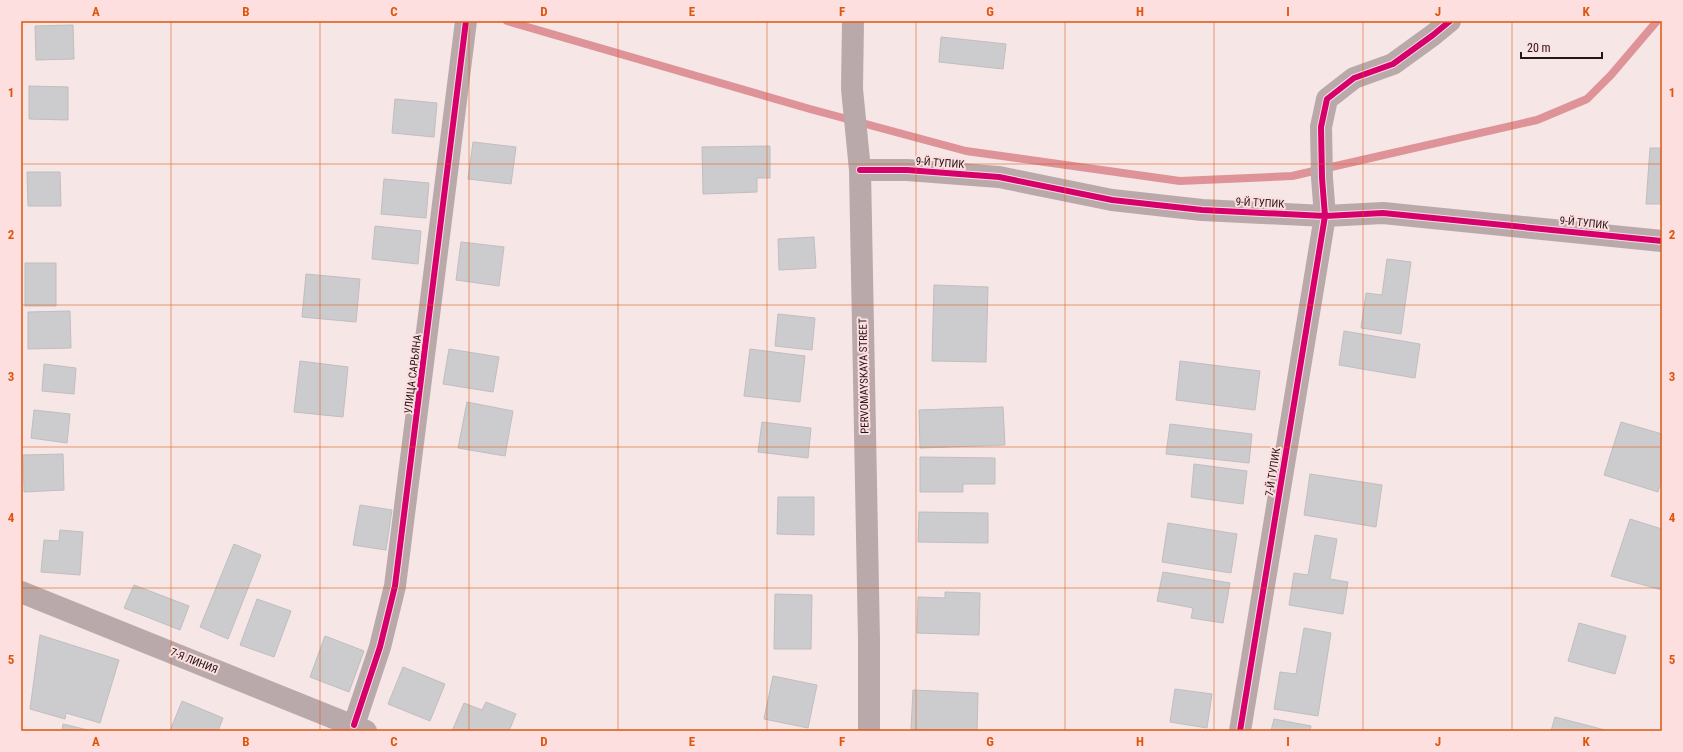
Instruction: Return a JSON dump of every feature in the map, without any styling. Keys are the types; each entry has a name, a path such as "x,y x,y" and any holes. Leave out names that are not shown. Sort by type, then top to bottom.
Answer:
{"street":[{"name":"УЛИЦА САРЬЯНА","path":"360,728 395,586 466,21"},
{"name":"PERVOMAYSKAYA STREET","path":"853,21 852,89 860,170 869,731"},
{"name":"7-Й ТУПИК","path":"1240,731 1325,216 1322,178 1321,127 1327,99 1354,78 1393,64 1434,35 1450,21"},
{"name":"9-Й ТУПИК","path":"860,170 907,170 999,177 1119,201 1202,210 1325,216 1383,213 1662,241"},
{"name":"7-Я ЛИНИЯ","path":"21,592 360,728"}],"building":[{"path":"73,25 74,59 36,60 35,26"},
{"path":"941,37 1006,44 1003,69 939,62"},
{"path":"29,86 68,87 68,120 29,119"},
{"path":"395,99 437,103 434,137 392,133"},
{"path":"473,142 516,147 511,184 468,179"},
{"path":"770,146 770,178 757,178 757,192 703,194 702,147"},
{"path":"1650,148 1662,148 1662,204 1646,204"},
{"path":"27,172 60,172 61,206 28,206"},
{"path":"384,179 429,183 426,218 381,214"},
{"path":"375,226 421,231 418,264 372,259"},
{"path":"814,237 816,268 779,270 778,239"},
{"path":"461,242 504,247 499,286 456,280"},
{"path":"1387,259 1411,262 1401,334 1361,328 1366,293 1382,295"},
{"path":"25,263 56,263 56,306 25,306"},
{"path":"306,274 360,279 356,322 302,317"},
{"path":"934,285 988,287 986,362 932,361"},
{"path":"70,311 71,348 28,349 28,312"},
{"path":"778,314 815,318 812,350 775,346"},
{"path":"1344,331 1420,344 1415,378 1339,365"},
{"path":"449,349 499,357 493,392 443,384"},
{"path":"750,349 805,356 800,402 744,396"},
{"path":"300,361 348,367 343,417 294,412"},
{"path":"1180,361 1260,371 1255,410 1176,400"},
{"path":"44,364 76,368 74,394 42,391"},
{"path":"467,402 513,411 505,456 458,448"},
{"path":"1003,407 1005,445 920,448 919,410"},
{"path":"34,410 70,414 67,443 31,438"},
{"path":"762,422 811,428 808,458 758,452"},
{"path":"1621,422 1662,434 1662,478 1658,492 1604,475"},
{"path":"1170,424 1252,434 1249,463 1166,454"},
{"path":"63,454 64,490 24,492 23,455"},
{"path":"920,457 995,458 995,484 963,484 963,492 920,492"},
{"path":"1194,464 1247,471 1243,504 1191,497"},
{"path":"1310,474 1382,485 1376,527 1304,515"},
{"path":"778,497 814,497 814,535 777,534"},
{"path":"360,505 392,510 386,550 353,545"},
{"path":"919,512 988,513 988,543 918,542"},
{"path":"1630,519 1662,529 1662,590 1611,576"},
{"path":"1168,523 1237,534 1231,573 1162,562"},
{"path":"60,530 83,532 80,575 41,572 44,540 59,541"},
{"path":"1315,535 1337,539 1330,579 1348,582 1343,614 1289,605 1294,573 1308,575"},
{"path":"234,544 261,555 228,639 200,627"},
{"path":"1163,572 1230,583 1223,623 1191,618 1193,608 1157,601"},
{"path":"134,585 189,606 180,630 124,608"},
{"path":"945,592 980,593 979,635 917,633 918,597 945,598"},
{"path":"775,594 812,595 811,649 774,649"},
{"path":"257,599 291,611 274,657 240,645"},
{"path":"1579,623 1626,636 1615,674 1568,661"},
{"path":"1304,628 1331,633 1318,716 1274,709 1280,672 1296,674"},
{"path":"40,635 119,660 100,723 66,713 65,719 30,709"},
{"path":"325,636 364,651 349,692 310,677"},
{"path":"403,667 445,684 430,721 388,704"},
{"path":"773,676 817,685 808,728 764,719"},
{"path":"1175,689 1212,694 1207,728 1170,722"},
{"path":"913,690 978,693 977,731 911,729"},
{"path":"182,701 223,718 218,731 170,731"},
{"path":"486,702 516,714 509,731 452,731 464,703 482,710"},
{"path":"1555,717 1605,730 1605,731 1551,731"},
{"path":"1274,719 1311,726 1310,731 1271,731"},
{"path":"63,724 92,731 62,731"}],"waterway":[{"path":"507,21 810,109 966,151 1180,181 1292,176 1537,120 1587,99 1611,75 1657,21"}],"cycle path":[{"path":"354,725 380,647 395,586 466,21"},
{"path":"1240,731 1325,216 1322,178 1321,127 1327,99 1354,78 1393,64 1450,21"},
{"path":"860,170 907,170 999,177 1112,200 1202,210 1325,216 1383,213 1662,241"}]}
